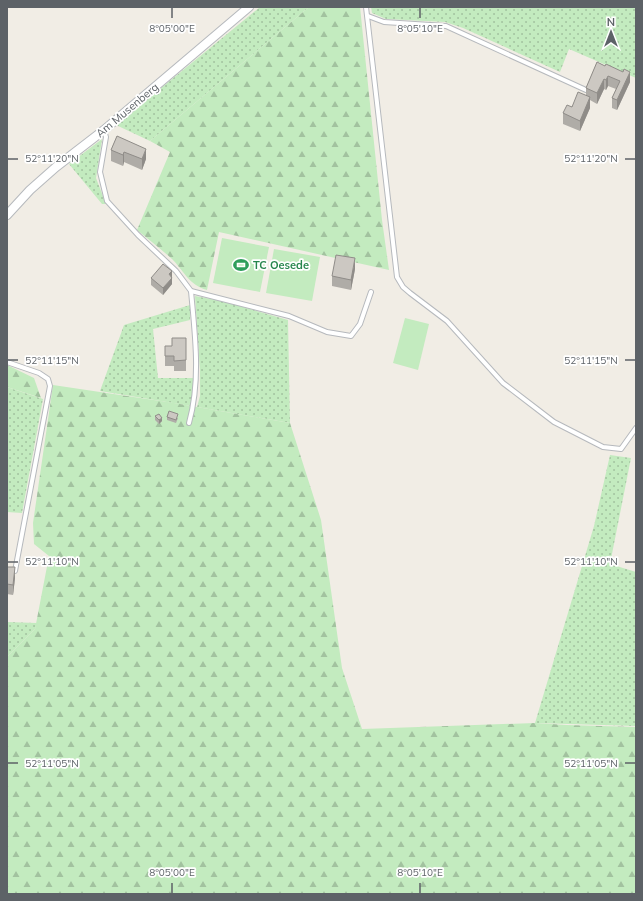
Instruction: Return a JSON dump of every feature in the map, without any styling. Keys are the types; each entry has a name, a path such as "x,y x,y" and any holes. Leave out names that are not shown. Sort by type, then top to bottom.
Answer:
{"street":[{"name":"Am Musenberg","path":"7,215 30,190 56,167 104,130 249,7"}],"lane":[{"path":"366,7 397,277 403,287 447,321 503,383 554,422 603,447 621,449 636,428"},
{"path":"368,16 384,22 446,26 586,90"},
{"path":"104,130 106,137 100,172 107,201 138,235 176,271 191,291 197,378 189,423"},
{"path":"191,291 289,316 327,332 351,336 360,324 371,292"},
{"path":"7,362 39,373 48,379 50,386 15,571"}],"green space":[{"path":"260,7 309,7 150,141 116,125"},
{"path":"309,7 360,7 382,220 389,270 219,232 207,290 201,288 187,277 172,259 137,230 170,152 150,141"},
{"path":"371,7 636,7 636,78 569,49 560,72 463,28 445,22 386,19 372,13"},
{"path":"102,139 96,178 106,204 102,204 69,164"},
{"name":"TC Oesede","path":"222,238 269,247 260,292 213,283"},
{"path":"274,249 320,257 312,301 266,293"},
{"path":"195,296 226,302 288,320 290,423 197,407 200,396 200,370"},
{"path":"190,305 190,320 153,329 158,378 194,378 194,394 191,406 100,391 124,325"},
{"path":"405,318 429,324 418,370 393,363"},
{"path":"7,365 34,378 41,398 7,387"},
{"path":"53,385 174,403 290,423 321,520 342,668 362,729 535,723 636,727 636,894 7,894 7,657 35,629 49,556 34,544 33,523"},
{"path":"7,387 43,399 22,513 7,512"},
{"path":"610,455 631,458 610,564 636,572 636,726 535,723 594,526"},
{"path":"7,622 37,623 35,629 7,657"}],"building":[{"path":"597,62 605,66 606,64 623,72 624,69 630,72 617,100 612,98 620,81 608,76 606,80 604,79 597,93 586,88"},
{"path":"578,92 590,97 580,121 563,113 567,105 572,107"},
{"path":"117,136 146,149 142,159 124,152 123,155 111,150"},
{"path":"336,255 355,258 351,280 332,276"},
{"path":"163,264 172,271 169,274 172,278 163,288 151,278"},
{"path":"172,338 186,338 186,360 174,361 174,356 165,356 165,346 172,346"},
{"path":"169,411 178,414 176,420 167,417"},
{"path":"159,414 162,418 159,420 155,416"},
{"path":"7,567 15,567 13,585 7,584"}],"place":[{"name":"TC Oesede","path":"241,265"}]}
